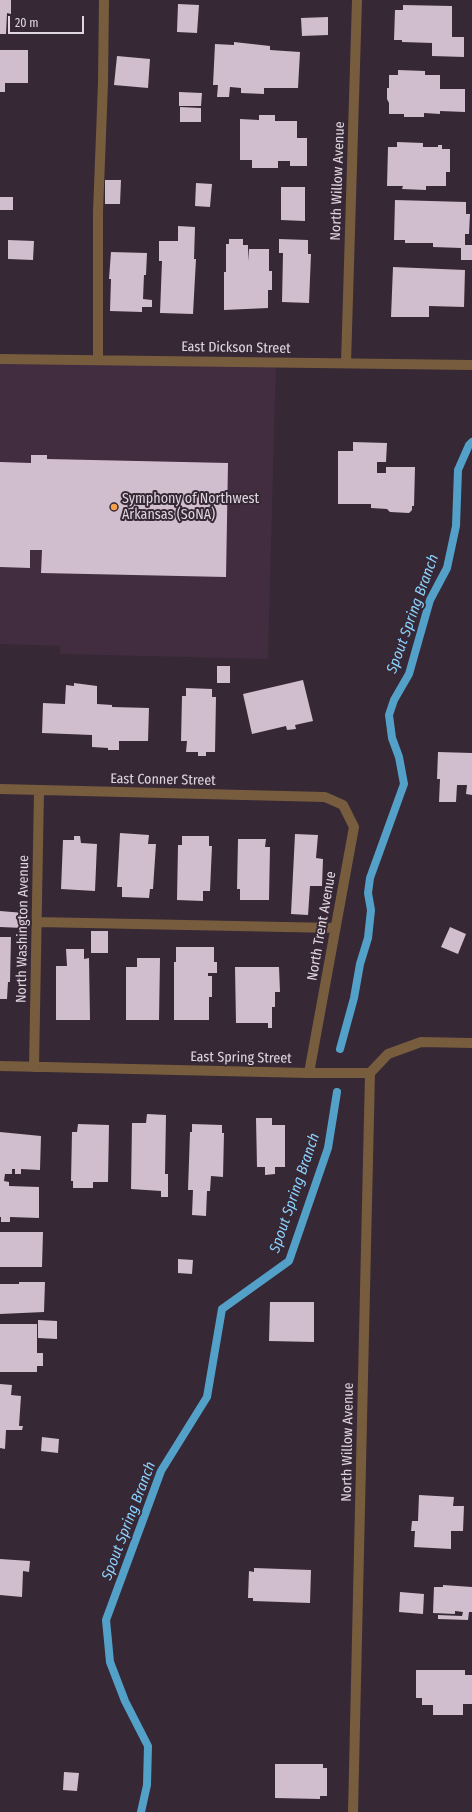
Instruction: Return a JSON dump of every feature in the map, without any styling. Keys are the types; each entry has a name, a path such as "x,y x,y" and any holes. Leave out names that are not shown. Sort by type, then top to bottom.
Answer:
{"street":[{"path":"98,360 98,212 103,82 104,0"},
{"name":"North Willow Avenue","path":"346,363 358,0"},
{"name":"East Dickson Street","path":"0,359 472,365"},
{"name":"East Conner Street","path":"0,790 325,797"},
{"name":"North Washington Avenue","path":"34,1067 39,792"},
{"name":"North Trent Avenue","path":"309,1073 354,827 343,805 325,797"},
{"path":"37,922 335,928"},
{"path":"370,1073 388,1054 421,1042 472,1043"},
{"name":"East Spring Street","path":"0,1066 370,1073"},
{"name":"North Willow Avenue","path":"353,1812 370,1073"}],"shaded area":[{"path":"0,359 276,362 268,659 60,654 60,646 0,644"}],"building":[{"path":"0,0 11,0 11,14 7,13 6,34 0,34"},
{"path":"178,4 199,5 197,33 177,32"},
{"path":"403,5 452,6 452,37 464,37 464,57 432,56 432,43 402,42 402,40 394,40 395,10 403,10"},
{"path":"328,17 328,35 302,36 301,18"},
{"path":"234,42 270,46 270,50 300,52 298,88 264,88 264,94 241,93 241,88 230,87 229,97 217,97 218,85 213,85 215,44 234,45"},
{"path":"0,50 28,50 28,83 5,83 5,92 0,92"},
{"path":"117,56 150,59 148,88 114,85"},
{"path":"398,70 425,71 425,75 440,75 440,89 465,89 465,112 440,111 440,114 424,113 424,117 404,117 404,114 389,114 387,88 389,88 389,75 398,75"},
{"path":"179,92 202,93 201,106 179,106"},
{"path":"180,107 201,108 201,122 180,122"},
{"path":"259,115 275,115 275,121 297,121 297,138 307,138 307,166 290,166 290,161 278,161 278,168 252,168 252,160 240,160 240,119 259,120"},
{"path":"397,142 423,143 423,147 438,147 438,145 442,145 442,149 450,149 450,172 446,172 446,186 426,186 426,190 402,189 403,186 387,186 388,147 397,147"},
{"path":"105,180 121,180 120,204 105,204"},
{"path":"196,183 212,184 210,207 195,206"},
{"path":"281,187 305,187 305,221 281,220"},
{"path":"0,197 13,197 13,210 0,210"},
{"path":"395,200 466,202 466,214 470,214 469,234 465,234 465,245 472,245 472,260 461,260 461,248 433,247 433,243 405,243 405,240 394,240"},
{"path":"178,226 195,227 194,259 196,259 193,314 160,313 162,261 159,261 159,241 178,241"},
{"path":"229,239 243,239 243,245 248,245 248,261 249,249 269,249 269,271 272,271 272,290 268,290 268,308 224,310 224,272 226,272 226,244 229,244"},
{"path":"279,239 308,240 308,254 311,254 309,303 282,302 283,253 279,253"},
{"path":"8,240 34,241 33,260 8,259"},
{"path":"111,252 147,253 143,299 152,300 152,307 142,307 142,312 110,311 111,279 109,279"},
{"path":"393,267 465,270 464,307 429,306 429,317 391,317"},
{"path":"353,442 387,443 386,462 377,462 377,473 386,473 386,467 415,467 414,506 412,506 412,510 409,513 390,512 387,509 371,508 371,504 338,504 338,451 353,451"},
{"name":"Symphony of Northwest Arkansas (SoNA)","path":"31,455 47,455 47,459 228,463 226,577 41,573 42,550 30,550 30,568 0,567 0,462 31,463"},
{"path":"217,666 230,666 230,683 217,683"},
{"path":"303,680 313,721 295,725 296,729 287,730 286,726 252,734 243,694"},
{"path":"74,683 97,686 97,704 112,705 112,707 149,708 148,741 119,741 119,750 108,750 108,748 92,747 92,735 42,733 43,703 65,704 66,685 74,686"},
{"path":"186,688 212,689 212,697 216,697 215,752 206,752 206,756 198,756 198,752 186,752 187,741 181,741 182,696 186,696"},
{"path":"438,752 472,753 472,795 466,794 467,785 457,785 456,802 439,802 440,779 437,779"},
{"path":"120,833 149,835 148,844 156,844 153,889 150,889 149,898 122,897 122,887 117,887"},
{"path":"295,834 318,835 316,858 323,859 322,886 310,886 308,915 291,914"},
{"path":"74,836 80,836 81,843 97,844 95,891 61,889 63,840 74,840"},
{"path":"182,836 209,836 209,846 212,846 210,891 203,891 203,901 177,900 178,845 182,845"},
{"path":"238,839 266,839 265,847 270,847 269,900 240,900 240,889 237,889"},
{"path":"0,911 24,913 23,928 0,927"},
{"path":"450,927 466,934 458,954 441,947"},
{"path":"91,931 108,931 108,953 91,953"},
{"path":"0,937 11,937 10,982 8,982 7,999 0,999"},
{"path":"176,947 214,947 214,962 217,962 217,973 208,973 208,976 212,976 212,997 209,997 209,1020 174,1020 174,962 176,962"},
{"path":"66,949 84,949 84,959 89,958 90,1020 56,1020 56,966 67,966"},
{"path":"137,958 160,958 159,1020 126,1020 126,967 137,967"},
{"path":"235,967 279,967 280,992 275,992 275,1007 272,1007 272,1028 268,1028 268,1023 236,1023"},
{"path":"147,1114 166,1115 165,1174 168,1174 168,1197 161,1197 161,1191 131,1189 132,1123 146,1123"},
{"path":"256,1118 272,1118 272,1125 285,1125 285,1167 275,1167 275,1174 265,1175 265,1167 257,1167"},
{"path":"78,1124 109,1125 108,1182 93,1182 93,1188 73,1188 73,1181 71,1181 72,1132 77,1132"},
{"path":"192,1124 222,1125 222,1133 224,1133 223,1177 211,1176 210,1191 207,1191 206,1216 192,1215 193,1190 188,1190 190,1132 192,1132"},
{"path":"0,1132 41,1136 40,1170 21,1169 21,1174 15,1174 15,1169 12,1169 12,1174 5,1174 4,1181 9,1182 9,1186 39,1187 39,1218 10,1217 10,1222 1,1222"},
{"path":"0,1232 43,1232 42,1267 0,1267"},
{"path":"178,1259 193,1260 192,1274 178,1273"},
{"path":"19,1282 45,1282 44,1312 0,1314 0,1284 19,1284"},
{"path":"270,1302 314,1302 314,1342 269,1341"},
{"path":"38,1320 57,1321 57,1339 38,1338"},
{"path":"0,1324 37,1324 37,1353 43,1353 43,1366 37,1366 37,1372 0,1372"},
{"path":"0,1384 12,1385 11,1395 21,1396 19,1426 23,1426 22,1430 6,1430 5,1449 0,1448"},
{"path":"42,1437 59,1439 58,1453 41,1451"},
{"path":"419,1495 454,1497 453,1506 464,1506 463,1531 451,1531 451,1549 414,1547 415,1531 411,1531 412,1521 418,1521"},
{"path":"0,1559 30,1561 29,1572 23,1571 22,1597 0,1595"},
{"path":"254,1568 311,1570 310,1603 253,1601 253,1598 248,1598 249,1571 254,1572"},
{"path":"443,1585 472,1587 472,1612 469,1612 468,1620 438,1619 438,1615 462,1616 463,1612 455,1611 455,1614 433,1613 434,1587 443,1587"},
{"path":"400,1592 424,1594 423,1614 399,1612"},
{"path":"416,1670 465,1670 465,1675 472,1675 472,1704 463,1704 463,1715 433,1715 433,1705 422,1705 422,1698 416,1698"},
{"path":"275,1764 323,1764 323,1768 327,1768 327,1796 320,1796 320,1799 275,1798"},
{"path":"64,1772 79,1773 77,1791 63,1790"}],"waterway":[{"name":"Spout Spring Branch","path":"340,1049 354,998 360,964 368,938 371,910 368,893 370,878 404,784 399,757 392,738 389,715 394,700 409,674 430,600 447,568 456,526 458,470 469,445 472,442"},
{"name":"Spout Spring Branch","path":"141,1812 147,1785 148,1746 125,1701 110,1662 106,1620 161,1471 207,1397 222,1309 289,1261 328,1148 337,1092"}],"place":[{"name":"Symphony of Northwest Arkansas (SoNA)","path":"114,507"}]}
